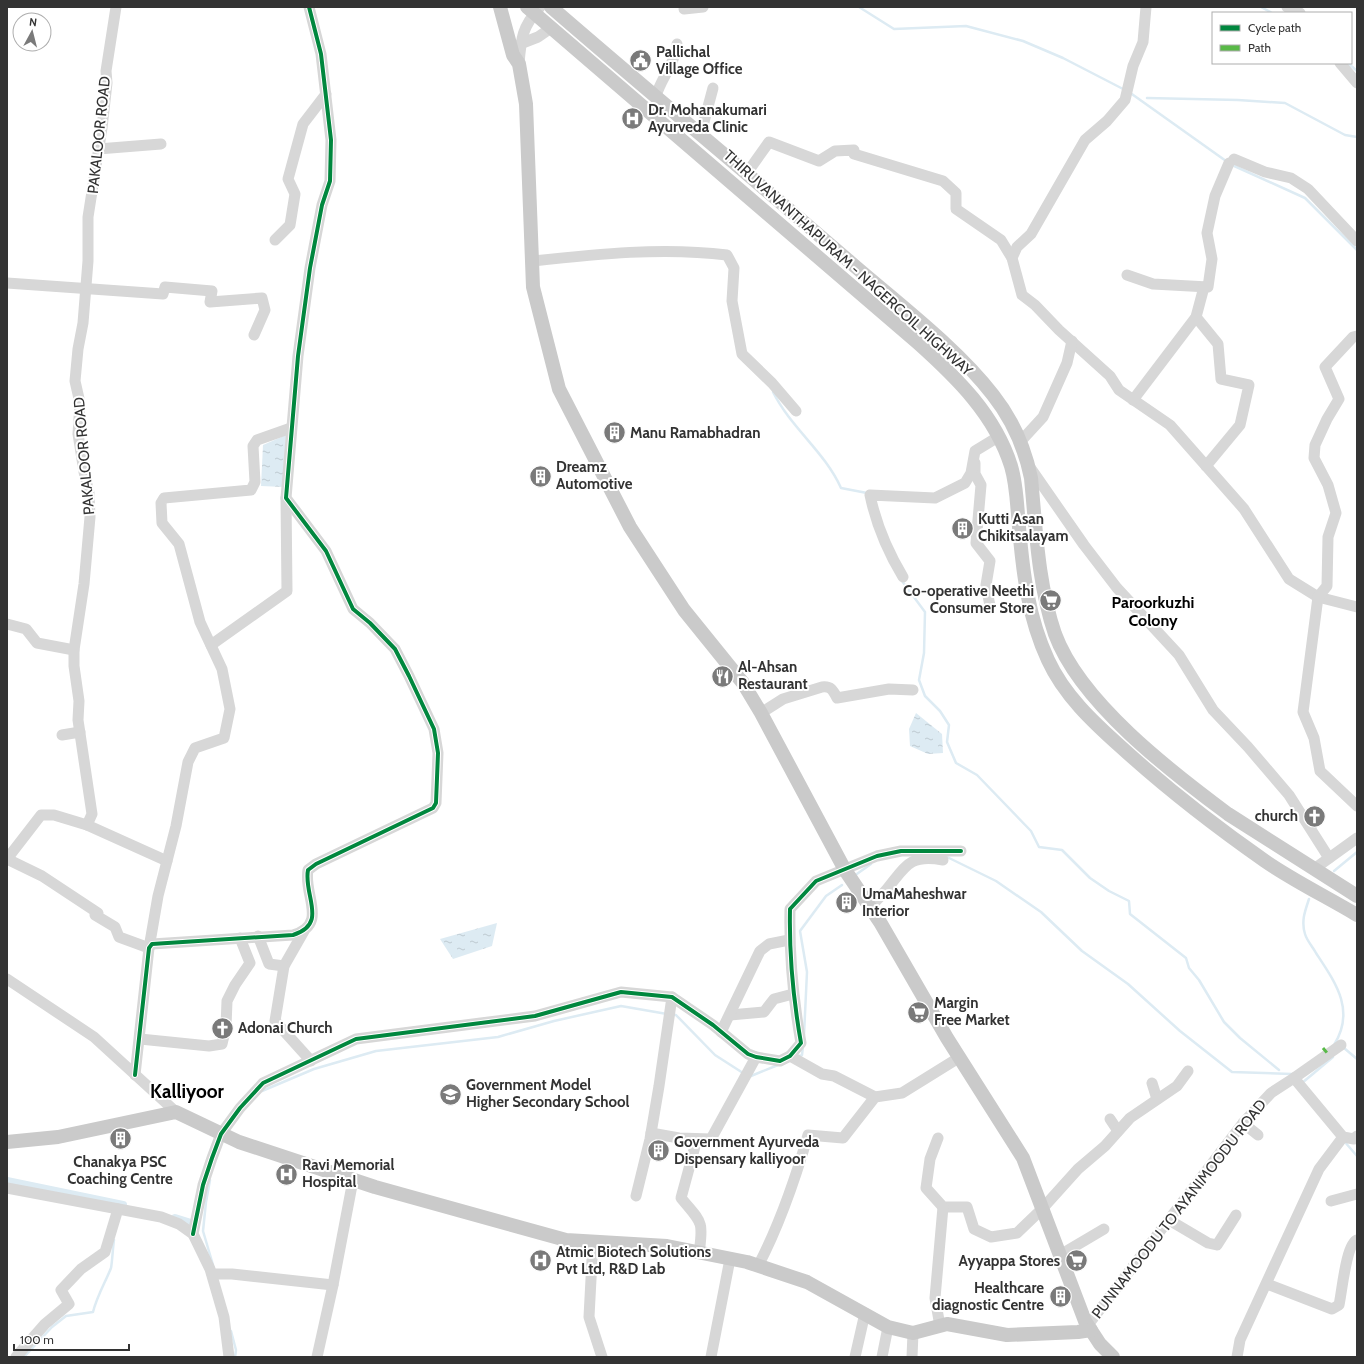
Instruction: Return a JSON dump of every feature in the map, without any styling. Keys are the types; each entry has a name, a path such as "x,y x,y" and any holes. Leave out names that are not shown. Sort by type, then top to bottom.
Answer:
{"main road":[{"path":"500,7 513,55 519,64 526,104 533,287 559,389 630,527 684,610 743,683 761,713 845,870 870,907 960,1057 1023,1158 1089,1327 1102,1350 1114,1357"},
{"name":"THIRUVANANTHAPURAM - NAGERCOIL HIGHWAY","path":"551,7 701,133 955,354 993,395 1020,442 1028,465 1032,478 1045,598 1062,650 1084,685 1113,718 1208,800 1357,896"},
{"name":"THIRUVANANTHAPURAM - NAGERCOIL HIGHWAY","path":"534,9 551,28 714,166 942,365 971,396 986,415 1012,468 1016,491 1024,581 1029,608 1048,662 1071,697 1100,728 1148,772 1203,815 1266,862 1357,915"},
{"path":"7,1142 58,1137 176,1112 239,1142 352,1180 566,1240 667,1246 758,1266 807,1282 866,1313 888,1327 913,1333 948,1324 1007,1335 1078,1332 1089,1327"}],"street":[{"name":"PAKALOOR ROAD","path":"87,825 92,814 78,720 79,701 74,666 74,650 84,584 90,517 89,493 78,434 80,403 75,380 78,350 83,324 88,261 88,217 107,83 106,71 116,7"},
{"path":"211,645 287,591 286,498 298,356 310,268 322,205 330,181 331,140 326,94 321,54 309,7"},
{"path":"684,9 703,7"},
{"path":"1012,258 1018,247 1031,234 1085,140 1107,121 1128,91 1133,66 1143,42 1146,7"},
{"path":"1288,7 1298,12"},
{"path":"519,64 520,44 525,26 534,9"},
{"path":"520,44 538,37 551,28"},
{"path":"656,96 661,81 674,61 677,44"},
{"path":"1341,64 1357,83"},
{"path":"701,133 713,88"},
{"path":"275,240 290,225 295,194 288,179 303,124 326,94"},
{"path":"747,173 769,142 818,161 835,151 854,150 854,154 943,181 956,193 956,209 1001,240 1012,258 1022,294 1035,304 1110,376 1119,390 1170,425 1244,509 1289,579 1318,597 1357,607"},
{"path":"98,149 161,144"},
{"path":"1127,275 1153,284 1208,287 1212,259 1207,233 1215,196 1232,161 1265,172 1291,178 1308,189 1357,241"},
{"path":"532,261 622,252 708,253 728,255 734,268 732,301 742,354 772,383 796,411"},
{"path":"7,283 85,287 163,294 165,287 212,291 210,302 262,298 265,310 254,335"},
{"path":"1133,400 1196,317 1204,287"},
{"path":"1196,317 1218,344 1221,379 1249,385 1240,425 1206,466"},
{"path":"1357,336 1353,337 1325,367 1339,399 1327,419 1315,445 1314,458 1328,485 1336,512 1328,537 1327,586 1318,597 1304,712 1314,738 1320,771 1357,806"},
{"path":"1020,442 1043,417 1067,363 1072,341"},
{"path":"135,1075 149,948 158,896 188,762 195,748 224,738 230,709 222,669 200,622 179,544 162,523 161,503 164,498 177,496 251,490 255,482 252,446 257,440 291,428"},
{"path":"904,577 896,565 874,516 870,495 935,498 965,482 971,473 975,451 998,437"},
{"path":"975,451 975,474 981,485 976,543 990,561 986,585 990,606"},
{"path":"1028,465 1084,545 1117,588 1179,655 1213,710 1258,757 1289,795 1329,858"},
{"path":"286,498 326,551 353,609 370,623 395,649 434,729 438,753 436,803 433,808 316,864 308,870 313,916 309,926 284,966 275,1021 311,1060"},
{"path":"7,624 26,629 38,643 74,650"},
{"path":"761,713 783,699 828,686 832,688 837,698 889,689 913,690"},
{"path":"62,735 80,732"},
{"path":"149,948 119,937 115,927 95,915 98,913 42,876 7,859 41,815 54,815 87,825 167,861"},
{"path":"1314,869 1357,838"},
{"path":"193,1234 203,1185 222,1134 240,1108 263,1083 356,1039 535,1016 621,992 672,997 721,1032 748,1054 756,1057 780,1060 790,1056 801,1043 793,994 789,940 790,909 816,881 877,856 901,851 961,852"},
{"path":"870,907 887,890 905,865 932,858 943,860"},
{"path":"149,948 152,944 304,932"},
{"path":"258,936 269,964 284,966"},
{"path":"140,1039 209,1046 222,1044 226,1027 228,1000 235,985 250,963 240,938"},
{"path":"721,1032 760,950 769,944 789,940"},
{"path":"7,979 94,1037 176,1112"},
{"path":"730,1015 764,1012 774,999 793,994"},
{"path":"636,1196 651,1133 672,997"},
{"name":"PUNNAMOODU TO AYANIMOODU ROAD","path":"1089,1327 1168,1220 1243,1123 1271,1093 1341,1045"},
{"path":"790,1056 822,1074 834,1076 875,1097 902,1093 960,1057"},
{"path":"651,1133 711,1140 756,1057"},
{"path":"943,1207 967,1207 974,1229 991,1237 1017,1233 1042,1209 1078,1169 1105,1146 1130,1118 1177,1086 1188,1071"},
{"path":"1294,1078 1341,1139 1356,1141"},
{"path":"1152,1083 1157,1099"},
{"path":"758,1266 772,1240 798,1172 808,1135 843,1138 875,1097"},
{"path":"1110,1118 1118,1131"},
{"path":"1243,1123 1258,1135"},
{"path":"938,1138 930,1159 926,1188 943,1207 935,1298 940,1326"},
{"path":"697,1139 681,1198 701,1223 702,1233 699,1252"},
{"path":"1237,1357 1240,1340 1319,1169 1341,1139"},
{"path":"317,1357 333,1285 352,1180"},
{"path":"7,1188 161,1217 179,1224 193,1234 215,1274 224,1317 229,1357"},
{"path":"1331,1201 1357,1194"},
{"path":"16,1357 45,1324 69,1304 62,1290 82,1269 105,1252 118,1209"},
{"path":"1168,1220 1208,1243 1217,1246 1236,1215"},
{"path":"1060,1255 1104,1229"},
{"path":"1267,1284 1332,1309 1336,1308 1339,1305 1344,1273 1352,1243 1357,1240"},
{"path":"593,1241 589,1317 602,1357"},
{"path":"711,1357 730,1259"},
{"path":"215,1274 333,1285"},
{"path":"855,1357 866,1313"},
{"path":"882,1357 888,1327"},
{"path":"912,1357 913,1333"}],"water":[{"path":"286,435 284,487 261,486 263,445"},
{"path":"916,713 942,734 943,753 928,754 910,746 909,729"},
{"path":"497,923 492,946 453,959 440,939"}],"waterway":[{"path":"859,7 894,29 966,26 1023,41 1063,58 1125,90"},
{"path":"1261,7 1270,12"},
{"path":"1349,64 1357,71"},
{"path":"1129,92 1226,161"},
{"path":"1147,98 1238,100 1285,103 1345,135 1357,137"},
{"path":"1232,165 1305,198 1357,250"},
{"path":"773,392 780,405 826,463 841,488 867,493"},
{"path":"902,581 925,612 924,653 919,680 925,696 940,711 949,725 947,742 956,763 977,775 1031,831 1039,847 1062,850 1090,878 1109,891 1129,901 1130,914 1186,958 1189,968 1199,980 1224,1022 1240,1038 1279,1070"},
{"path":"1334,871 1357,852"},
{"path":"945,856 996,881 1041,912 1082,951 1128,984 1180,1031 1232,1072 1292,1074"},
{"path":"854,876 871,864"},
{"path":"804,1035 807,972 800,931 826,896 842,885"},
{"path":"1309,899 1303,920 1305,934 1336,986 1343,1008 1343,1020 1340,1032 1334,1045"},
{"path":"262,1091 314,1069 376,1051 498,1037 554,1021 621,1006 667,1014"},
{"path":"672,1015 676,1015 715,1055 743,1073"},
{"path":"799,1056 802,1055 803,1046"},
{"path":"1344,1048 1357,1059"},
{"path":"1302,1083 1333,1057"},
{"path":"751,1076 778,1065"},
{"path":"1344,1141 1357,1156"},
{"path":"210,1180 203,1231 213,1265"},
{"path":"7,1181 123,1205"},
{"path":"175,1218 191,1223"},
{"path":"24,1357 52,1327 66,1316 93,1312 111,1268 114,1240"},
{"path":"231,1331 236,1350 235,1357"}],"marked path":[{"path":"1323,1048 1328,1054"}],"cycle path":[{"path":"135,1075 149,948 152,944 293,935 304,930 310,924 312,916 307,880 308,870 316,864 433,808 436,803 438,753 434,729 409,676 395,649 370,623 353,609 326,551 286,498 298,356 310,268 322,205 330,181 331,140 321,54 309,7"},
{"path":"193,1234 203,1185 212,1158 221,1134 240,1108 263,1083 356,1039 535,1016 621,992 672,997 713,1025 748,1054 756,1057 780,1061 790,1056 801,1043 792,976 790,909 816,881 877,856 901,851 961,851"}],"place":[{"name":"Pallichal Village Office","path":"641,61"},
{"name":"Dr. Mohanakumari Ayurveda Clinic","path":"633,119"},
{"name":"Manu Ramabhadran","path":"615,433"},
{"name":"Dreamz Automotive","path":"540,476"},
{"name":"Kutti Asan Chikitsalayam","path":"963,528"},
{"name":"Co-operative Neethi Consumer Store","path":"1050,600"},
{"name":"Al-Ahsan Restaurant","path":"722,676"},
{"name":"church","path":"1314,816"},
{"name":"UmaMaheshwar Interior","path":"846,903"},
{"name":"Margin Free Market","path":"919,1012"},
{"name":"Adonai Church","path":"223,1028"},
{"name":"Government Model Higher Secondary School","path":"450,1094"},
{"name":"Chanakya PSC Coaching Centre","path":"120,1139"},
{"name":"Government Ayurveda Dispensary kalliyoor","path":"658,1151"},
{"name":"Ravi Memorial Hospital","path":"287,1174"},
{"name":"Atmic Biotech Solutions Pvt Ltd, R&D Lab","path":"541,1261"},
{"name":"Ayyappa Stores","path":"1076,1261"},
{"name":"Healthcare diagnostic Centre","path":"1060,1297"}],"district":[{"name":"Paroorkuzhi Colony","path":"1153,611"},
{"name":"Kalliyoor","path":"187,1091"}]}
